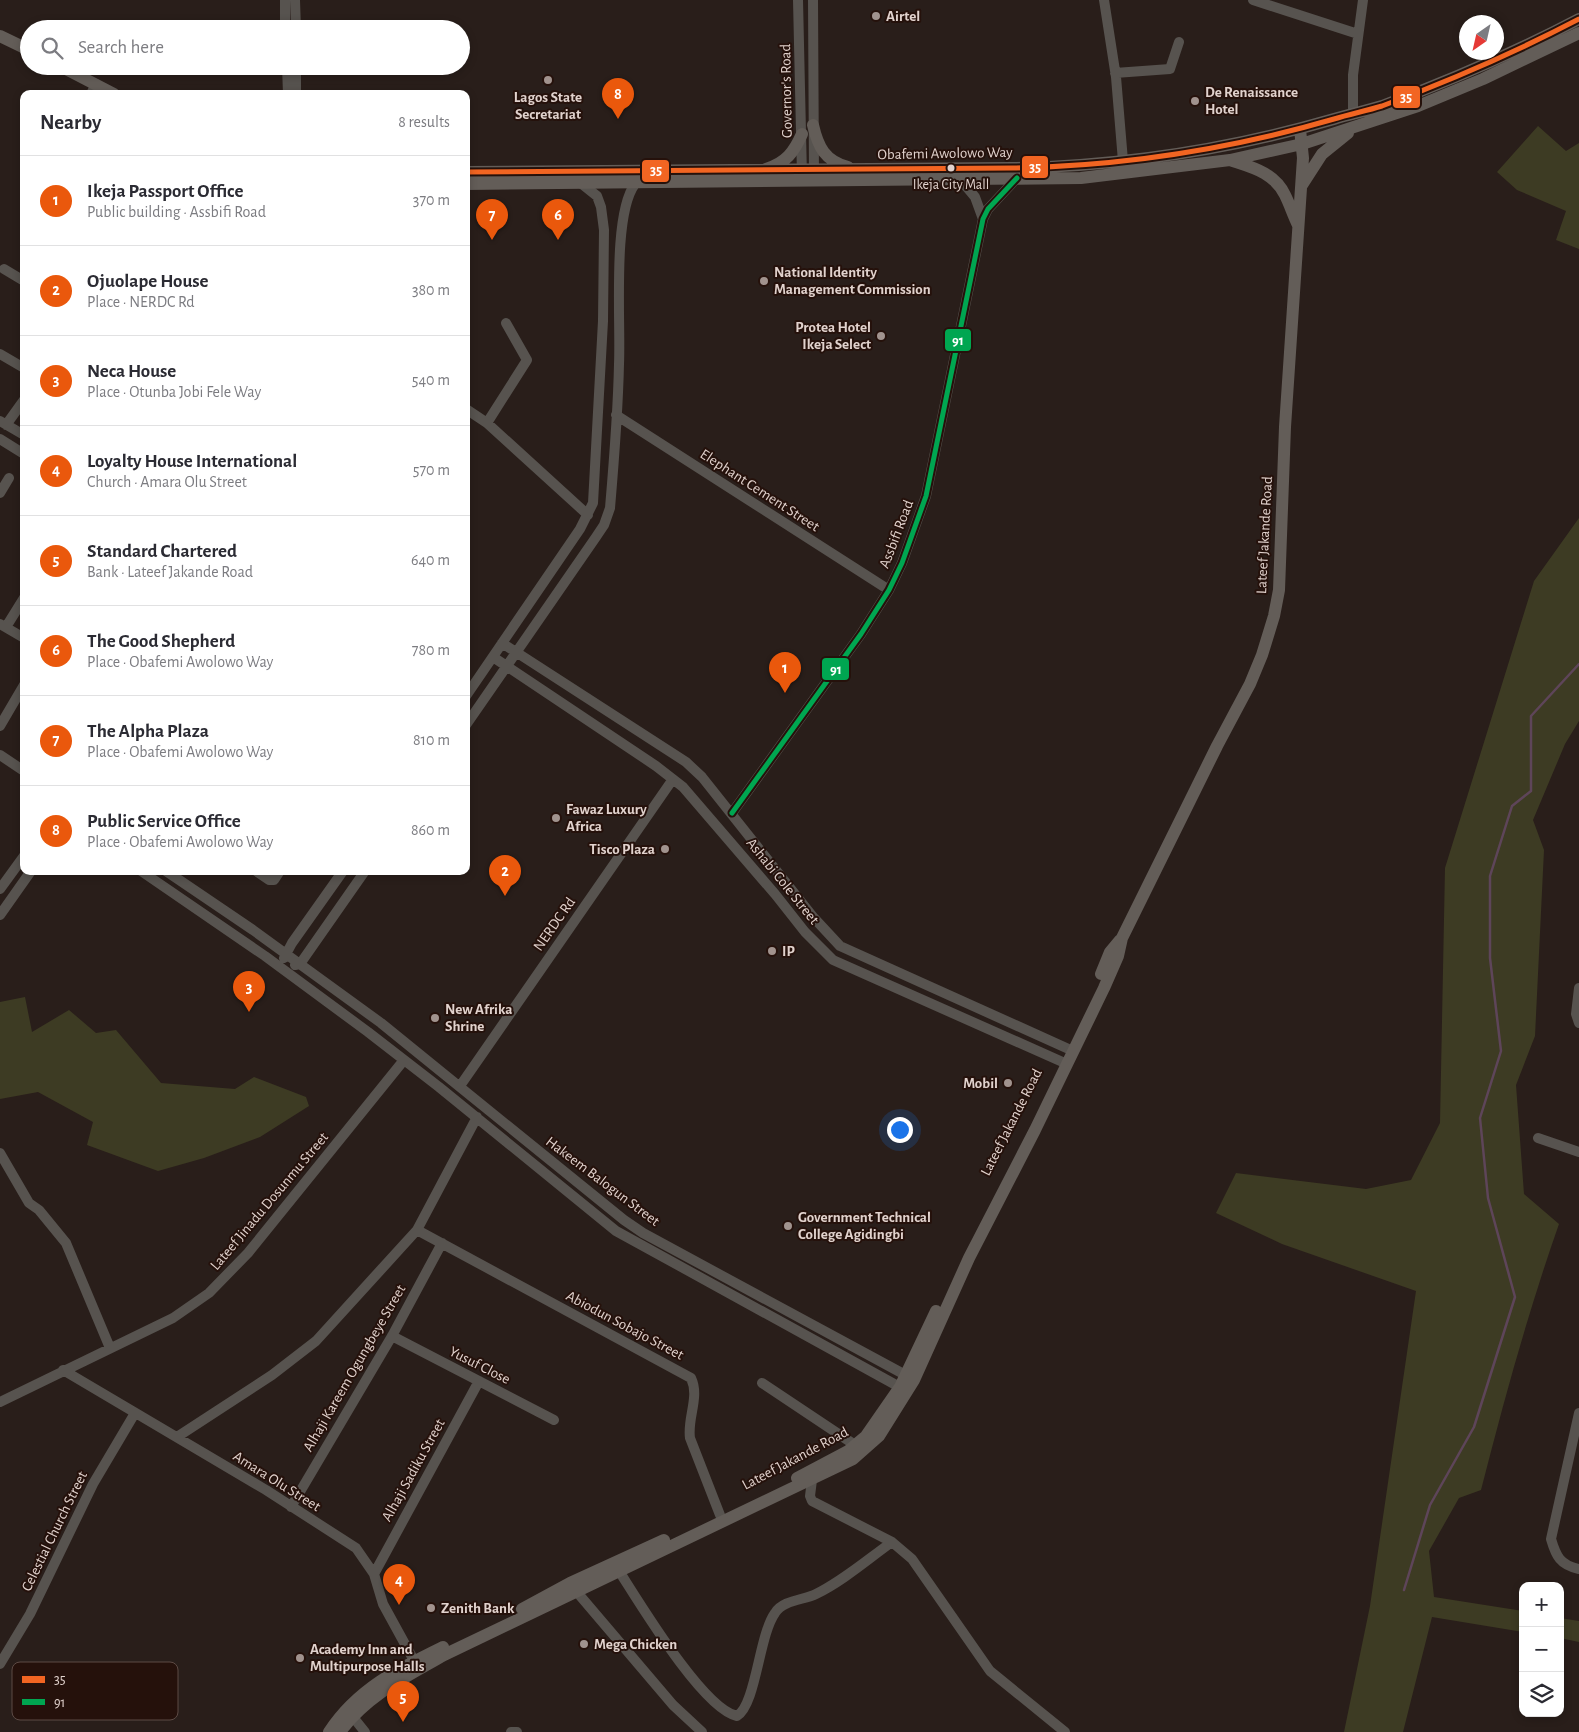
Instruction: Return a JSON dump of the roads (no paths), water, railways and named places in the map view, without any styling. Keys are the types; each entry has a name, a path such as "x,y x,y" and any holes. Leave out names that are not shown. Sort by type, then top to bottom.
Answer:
{"main road":[{"name":"Obafemi Awolowo Way","path":"470,172 762,170 808,176 861,170 1027,168 1123,161 1184,152 1300,129 1380,106 1509,54 1579,19"},
{"name":"Obafemi Awolowo Way","path":"470,184 635,184 808,176 960,179 1081,178 1230,160 1302,144 1353,129 1466,85 1579,33"},
{"path":"1,40 20,47"},
{"path":"73,75 93,89"},
{"path":"813,125 816,140 827,158 844,166 861,170"},
{"name":"Lateef Jakande Road","path":"338,1730 350,1713 357,1697 387,1675 444,1655 812,1480 853,1459 872,1444 907,1383 970,1258 1069,1049 1118,956 1122,938 1217,746 1250,684 1262,655 1274,616 1279,590 1285,426 1301,187 1302,144 1300,129"},
{"path":"1301,187 1322,154 1353,129"},
{"path":"762,170 778,164 788,157 796,147 802,134"},
{"path":"1230,160 1260,170 1273,180 1285,195 1298,226"},
{"name":"Lateef Jakande Road","path":"417,1665 570,1583 720,1515 816,1468 855,1445 871,1430 907,1383"}],"street":[{"path":"285,0 286,20"},
{"path":"295,0 296,20"},
{"name":"Governor's Road","path":"798,0 802,134 808,176"},
{"name":"Governor's Road","path":"808,176 813,125 813,0"},
{"path":"1104,0 1115,73 1123,161"},
{"path":"1252,0 1358,34"},
{"path":"1353,113 1353,75 1363,0"},
{"path":"1115,73 1170,69 1179,42"},
{"path":"287,75 288,90"},
{"path":"296,75 296,90"},
{"path":"983,220 988,209 1017,178"},
{"path":"960,179 975,197 983,220"},
{"path":"470,690 588,515 593,503 603,321 604,254 601,207 593,191 582,184"},
{"path":"470,719 604,525 610,508 619,366 620,254 624,206 635,184"},
{"name":"Assbifi Road","path":"732,813 861,634 889,590 902,563 926,496 983,220"},
{"path":"604,254 620,254"},
{"path":"4,269 20,279"},
{"path":"487,423 527,360 506,324"},
{"path":"0,354 20,366"},
{"path":"20,404 3,423 20,434"},
{"path":"470,412 487,423 588,515"},
{"name":"Elephant Cement Street","path":"616,415 889,590"},
{"path":"0,439 20,452"},
{"path":"0,493 9,478"},
{"path":"20,603 3,625 20,636"},
{"name":"Ashabi Cole Street","path":"502,643 686,762 732,813 814,918 840,946 1069,1049"},
{"name":"Ashabi Cole Street","path":"493,656 673,779 708,813 805,932 833,960 1013,1042 1063,1062"},
{"path":"553,696 562,682"},
{"path":"1,724 20,693"},
{"path":"0,755 20,768"},
{"name":"NERDC Rd","path":"460,1086 673,779"},
{"path":"12,898 0,889 20,862"},
{"path":"0,915 28,875"},
{"name":"Hakeem Balogun Street","path":"147,875 282,969 404,1060 616,1231 786,1324 907,1383"},
{"name":"Hakeem Balogun Street","path":"172,875 300,964 460,1086 543,1155 643,1233 792,1314 907,1383"},
{"path":"262,875 269,880 274,880 277,875"},
{"path":"340,875 285,954 282,969 300,964 362,875"},
{"path":"319,905 335,916"},
{"path":"1579,988 1576,1014 1579,1023"},
{"path":"1013,1042 1020,1027"},
{"name":"Lateef Jinadu Dosunmu Street","path":"0,1402 173,1318 209,1293 248,1253 404,1060"},
{"path":"177,1438 272,1375 316,1341 417,1230 477,1117"},
{"path":"1538,1138 1579,1152"},
{"path":"0,1153 29,1203 39,1210 66,1243 110,1348"},
{"path":"534,1165 543,1155"},
{"name":"Abiodun Sobajo Street","path":"417,1230 691,1378 695,1394 688,1428 690,1438 720,1515"},
{"name":"Alhaji Kareem Ogungbeye Street","path":"290,1507 392,1336 442,1244"},
{"path":"786,1324 792,1314"},
{"name":"Yusuf Close","path":"392,1336 554,1420"},
{"name":"Amara Olu Street","path":"63,1370 356,1548 374,1574 383,1604 417,1665"},
{"name":"Alhaji Sadiku Street","path":"374,1574 479,1381"},
{"path":"762,1383 855,1445"},
{"name":"Celestial Church Street","path":"0,1664 30,1614 93,1484 135,1412"},
{"path":"1579,1413 1574,1459 1550,1540 1556,1557 1564,1564 1579,1568"},
{"path":"812,1480 810,1496 816,1504 892,1542 912,1559 990,1671 1065,1732"},
{"path":"619,1571 678,1661 700,1687 724,1709 737,1716 746,1706 766,1634 774,1613 786,1604 816,1594 892,1542"},
{"path":"576,1591 673,1705 702,1732"},
{"path":"350,1713 364,1732"},
{"path":"511,1732 517,1732"}],"waterway":[{"path":"1404,1590 1430,1505 1474,1427 1515,1297 1488,1198 1480,1118 1501,1051 1490,958 1490,876 1512,806 1531,791 1531,716 1579,664"}],"place":[{"name":"Airtel","path":"876,16"},
{"name":"Lagos State Secretariat","path":"548,80"},
{"name":"De Renaissance Hotel","path":"1195,101"},
{"name":"Public Service Office","path":"618,119"},
{"name":"Ikeja City Mall","path":"951,168"},
{"name":"The Alpha Plaza","path":"492,240"},
{"name":"The Good Shepherd","path":"558,240"},
{"name":"National Identity Management Commission","path":"764,281"},
{"name":"Protea Hotel Ikeja Select","path":"881,336"},
{"name":"Ikeja Passport Office","path":"785,693"},
{"name":"Fawaz Luxury Africa","path":"556,818"},
{"name":"Tisco Plaza","path":"665,849"},
{"name":"Ojuolape House","path":"505,896"},
{"name":"IP","path":"772,951"},
{"name":"Neca House","path":"249,1012"},
{"name":"New Afrika Shrine","path":"435,1018"},
{"name":"Mobil","path":"1008,1083"},
{"name":"Government Technical College Agidingbi","path":"788,1226"},
{"name":"Loyalty House International","path":"399,1605"},
{"name":"Zenith Bank","path":"431,1608"},
{"name":"Mega Chicken","path":"584,1644"},
{"name":"Academy Inn and Multipurpose Halls","path":"300,1658"},
{"name":"Standard Chartered","path":"403,1722"}]}
